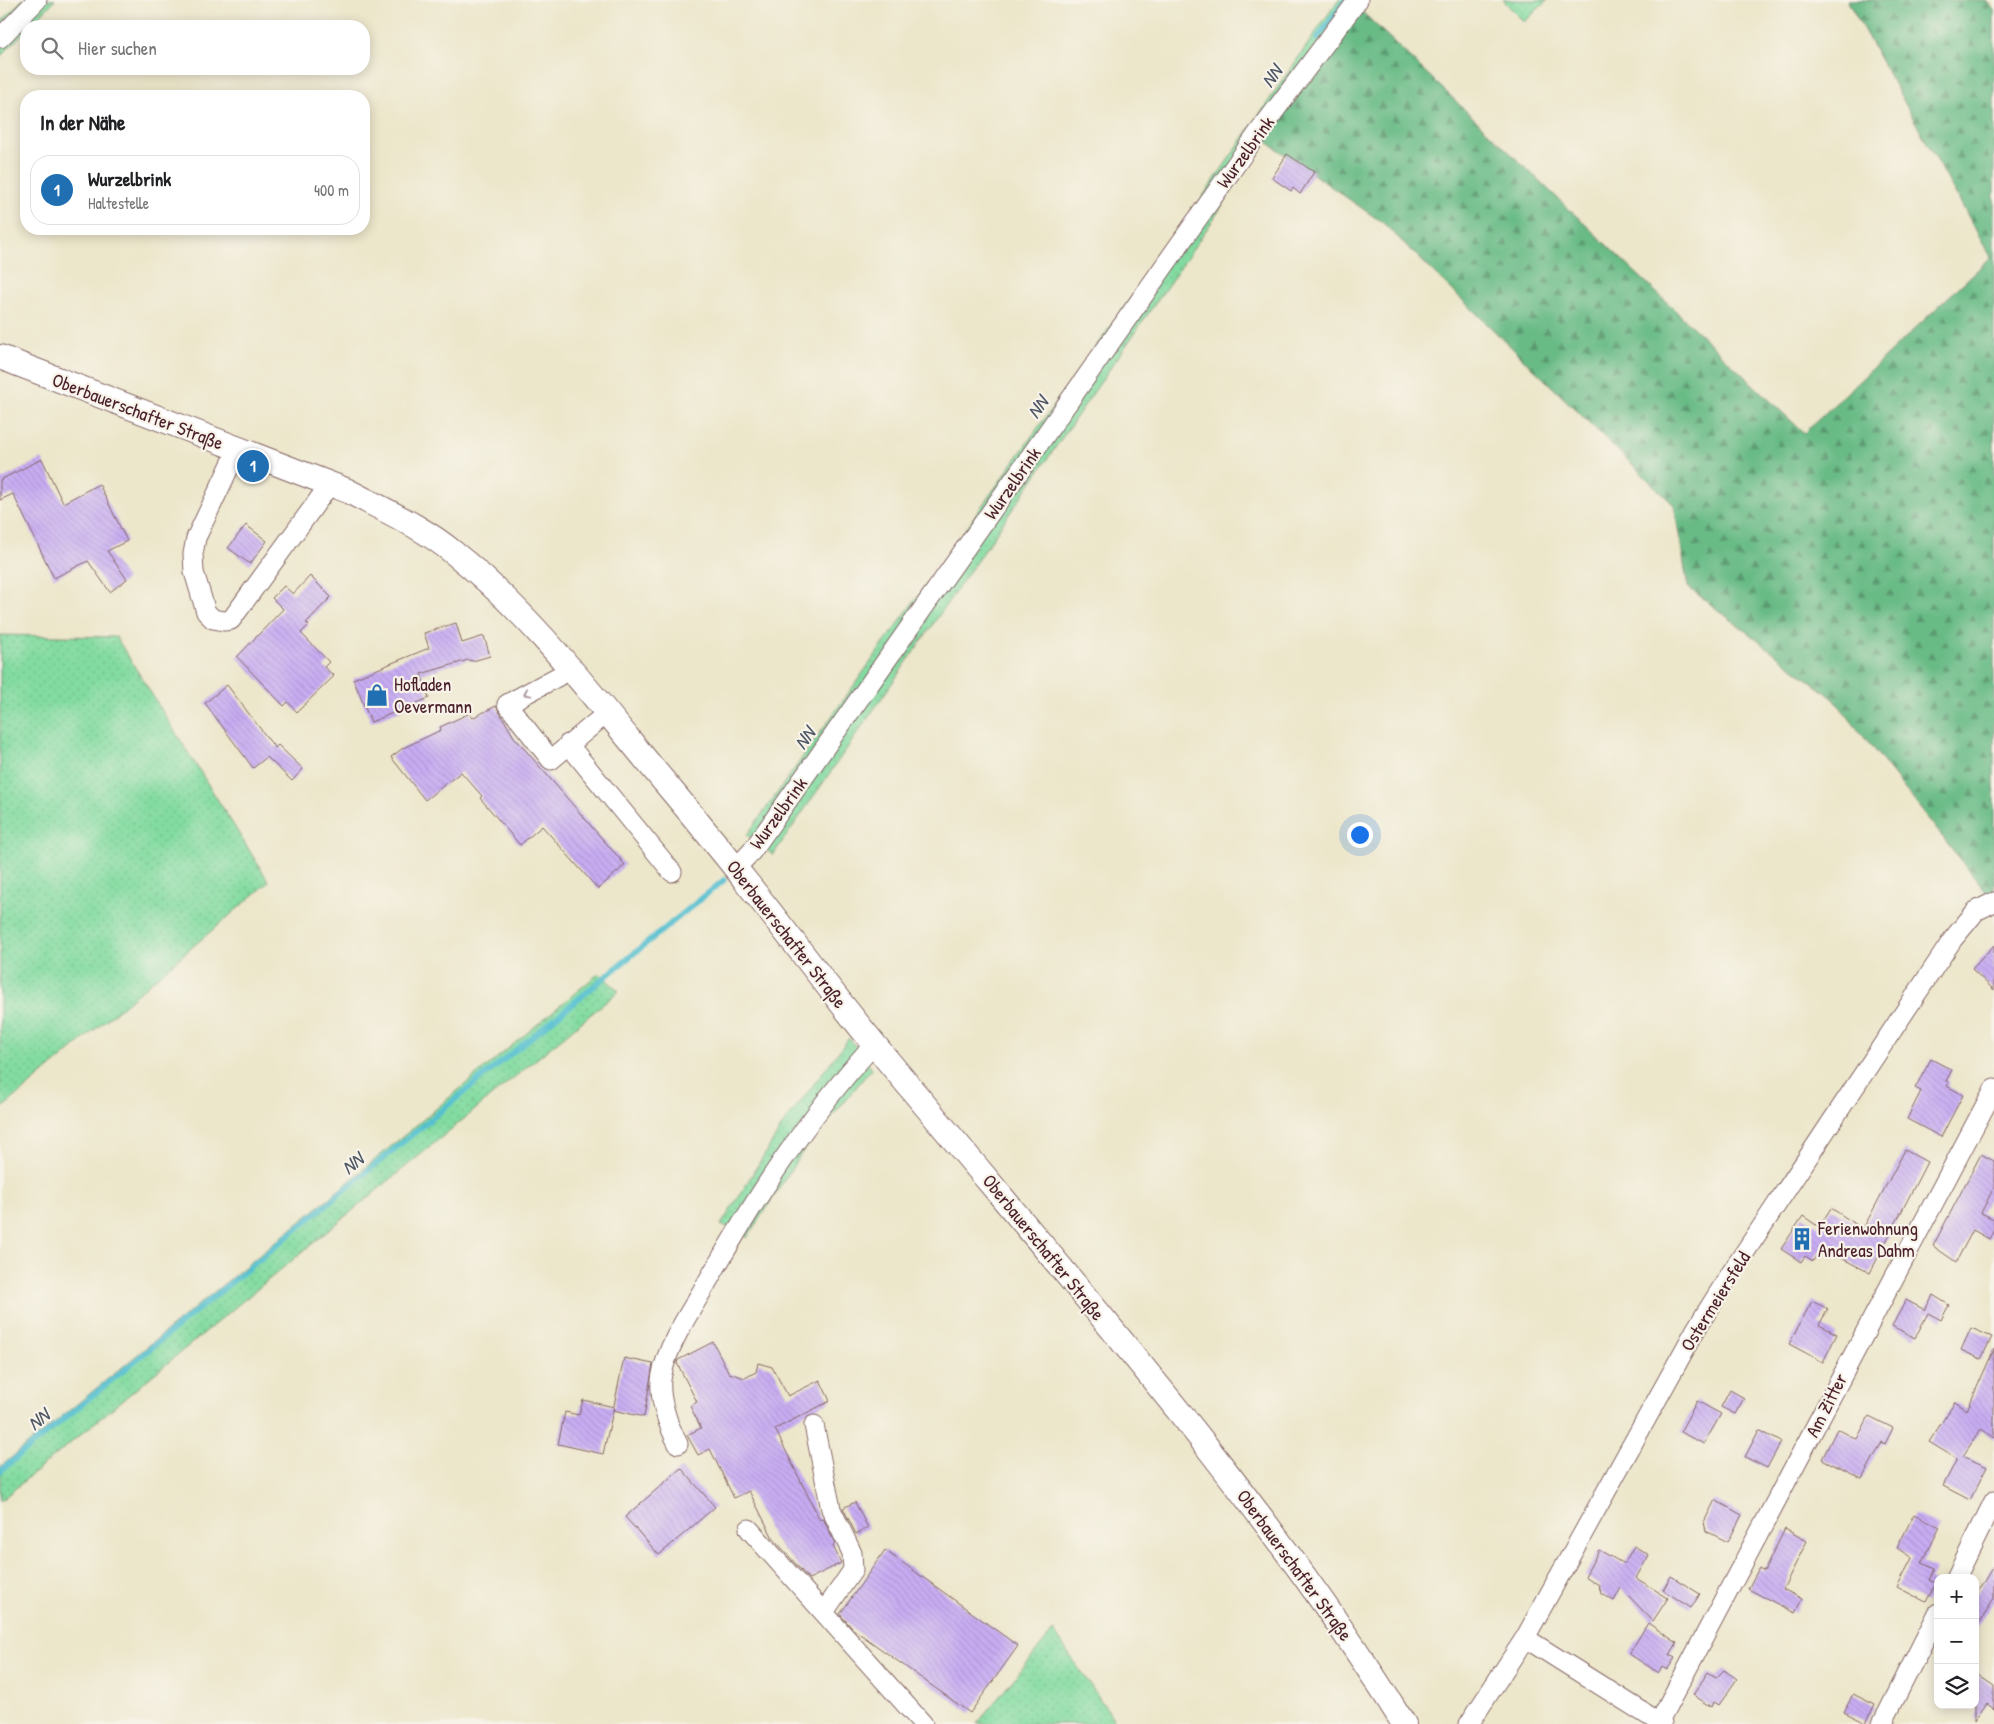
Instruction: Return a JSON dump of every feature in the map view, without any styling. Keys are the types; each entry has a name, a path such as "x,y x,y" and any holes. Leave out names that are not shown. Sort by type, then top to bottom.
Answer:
{"main road":[{"name":"Oberbauerschafter Straße","path":"0,357 348,491 402,518 453,552 520,613 607,713 736,868 874,1044 1153,1380 1250,1501 1332,1612 1404,1724"}],"street":[{"path":"0,38 37,0"},
{"name":"Wurzelbrink","path":"736,868 752,851 1258,134 1358,0"},
{"path":"238,449 194,546 194,572 206,612 213,619 224,622 231,620 330,484"},
{"path":"570,670 507,704 551,760 607,713"},
{"path":"568,744 672,872"},
{"name":"Ostermeiersfeld","path":"1469,1724 1525,1638 1696,1329 1730,1273 1954,939 1976,911 1994,902"},
{"path":"678,1444 673,1435 662,1398 662,1376 671,1346 736,1232 773,1174 811,1120 874,1044"},
{"name":"Am Zitter","path":"1660,1723 1994,1089"},
{"path":"814,1425 831,1509 852,1553 853,1570 824,1612"},
{"path":"1958,1574 1994,1502"},
{"path":"749,1529 923,1724"},
{"path":"1882,1724 1935,1619"},
{"path":"1525,1638 1660,1723"}],"green space":[{"path":"22,0 55,0 36,20 20,20 20,36 0,57 0,23"},
{"path":"1338,0 1350,0 1213,220 773,855 747,835 1195,208"},
{"path":"1503,0 1548,0 1524,22"},
{"path":"1847,0 1986,0 1994,9 1994,896 1985,891 1834,699 1688,587 1674,505 1383,223 1264,140 1357,7 1804,433 1991,257"},
{"path":"0,635 116,637 269,882 0,1110"},
{"path":"599,973 619,991 0,1501 0,1467 317,1208"},
{"path":"849,1038 872,1068 801,1154 747,1238 743,1233 721,1225 782,1126"},
{"path":"1053,1631 1117,1724 977,1724"}],"building":[{"path":"1287,154 1314,172 1300,194 1293,188 1291,191 1272,178"},
{"path":"42,459 63,503 99,484 127,541 107,551 127,579 110,592 88,561 54,578 13,494 0,500 0,480"},
{"path":"246,525 267,541 250,564 228,548"},
{"path":"310,576 331,597 306,623 309,625 301,633 329,662 324,667 334,676 297,712 288,702 284,706 237,657 283,609 272,598 284,586 293,594"},
{"path":"456,623 462,643 484,636 490,656 473,661 468,660 421,674 429,698 371,722 353,679 429,648 424,633"},
{"path":"227,685 275,748 278,745 303,769 292,781 267,757 253,768 205,703"},
{"path":"496,706 514,737 625,865 598,889 542,826 520,845 480,798 482,796 461,772 425,800 391,757 403,748 441,730 440,727 470,713 472,718"},
{"path":"1994,945 1994,990 1972,969"},
{"path":"1931,1059 1952,1070 1946,1081 1949,1082 1947,1086 1963,1095 1941,1137 1907,1119 1921,1091 1915,1088"},
{"path":"1905,1150 1927,1162 1870,1273 1822,1248 1813,1261 1805,1256 1801,1262 1781,1249 1803,1216 1819,1227 1831,1208 1863,1229"},
{"path":"1981,1154 1994,1161 1994,1187 1981,1213 1994,1219 1994,1230 1989,1239 1973,1230 1956,1262 1933,1246"},
{"path":"1933,1295 1949,1305 1941,1320 1928,1313 1915,1338 1892,1326 1906,1300 1925,1310"},
{"path":"1812,1301 1828,1309 1819,1325 1837,1334 1823,1362 1789,1344"},
{"path":"1971,1328 1992,1337 1981,1359 1961,1350"},
{"path":"713,1342 729,1373 745,1378 756,1372 758,1363 772,1367 788,1396 820,1380 830,1401 775,1429 820,1520 823,1518 841,1563 809,1579 773,1538 749,1491 734,1498 710,1449 698,1455 687,1435 701,1428 690,1406 697,1402 677,1363 678,1360"},
{"path":"1994,1349 1994,1438 1981,1429 1963,1456 1987,1467 1970,1500 1943,1486 1957,1459 1929,1442 1955,1402 1967,1410"},
{"path":"624,1358 653,1364 644,1417 613,1410"},
{"path":"1730,1390 1744,1398 1735,1414 1721,1407"},
{"path":"583,1400 614,1407 603,1454 558,1444 565,1412 579,1415"},
{"path":"1697,1401 1721,1414 1704,1444 1680,1432"},
{"path":"1869,1416 1893,1428 1885,1444 1882,1442 1862,1479 1822,1459 1837,1429 1857,1439"},
{"path":"1759,1430 1781,1442 1767,1468 1745,1457"},
{"path":"681,1468 715,1507 659,1555 625,1517"},
{"path":"1715,1500 1742,1515 1728,1542 1706,1531 1704,1522"},
{"path":"855,1502 868,1528 856,1534 843,1508"},
{"path":"1914,1514 1940,1527 1922,1563 1935,1569 1929,1580 1934,1582 1934,1587 1926,1602 1897,1587 1912,1558 1897,1548"},
{"path":"1785,1529 1807,1541 1783,1589 1802,1599 1795,1613 1748,1589 1759,1568 1764,1571"},
{"path":"1634,1546 1649,1555 1636,1578 1668,1598 1653,1621 1621,1588 1614,1601 1601,1594 1599,1585 1585,1576 1599,1550 1624,1564"},
{"path":"885,1550 1018,1646 970,1713 853,1629 840,1614"},
{"path":"1994,1565 1994,1599 1979,1623 1979,1619 1979,1589"},
{"path":"1671,1576 1700,1594 1691,1608 1663,1590"},
{"path":"1648,1623 1677,1643 1670,1655 1675,1658 1667,1670 1662,1667 1659,1673 1629,1654"},
{"path":"1724,1670 1737,1679 1719,1705 1714,1702 1712,1707 1693,1695 1708,1672 1717,1677"},
{"path":"1979,1676 1994,1686 1994,1708 1987,1703 1975,1720 1975,1709 1979,1709"},
{"path":"1853,1694 1875,1705 1866,1723 1844,1712"}],"waterway":[{"name":"NN","path":"1317,39 1345,0"},
{"name":"NN","path":"0,1471 724,880"}],"place":[{"name":"Wurzelbrink","path":"253,466"},
{"name":"Hofladen Oevermann","path":"377,695"},
{"name":"Ferienwohnung Andreas Dahm","path":"1802,1239"}]}
